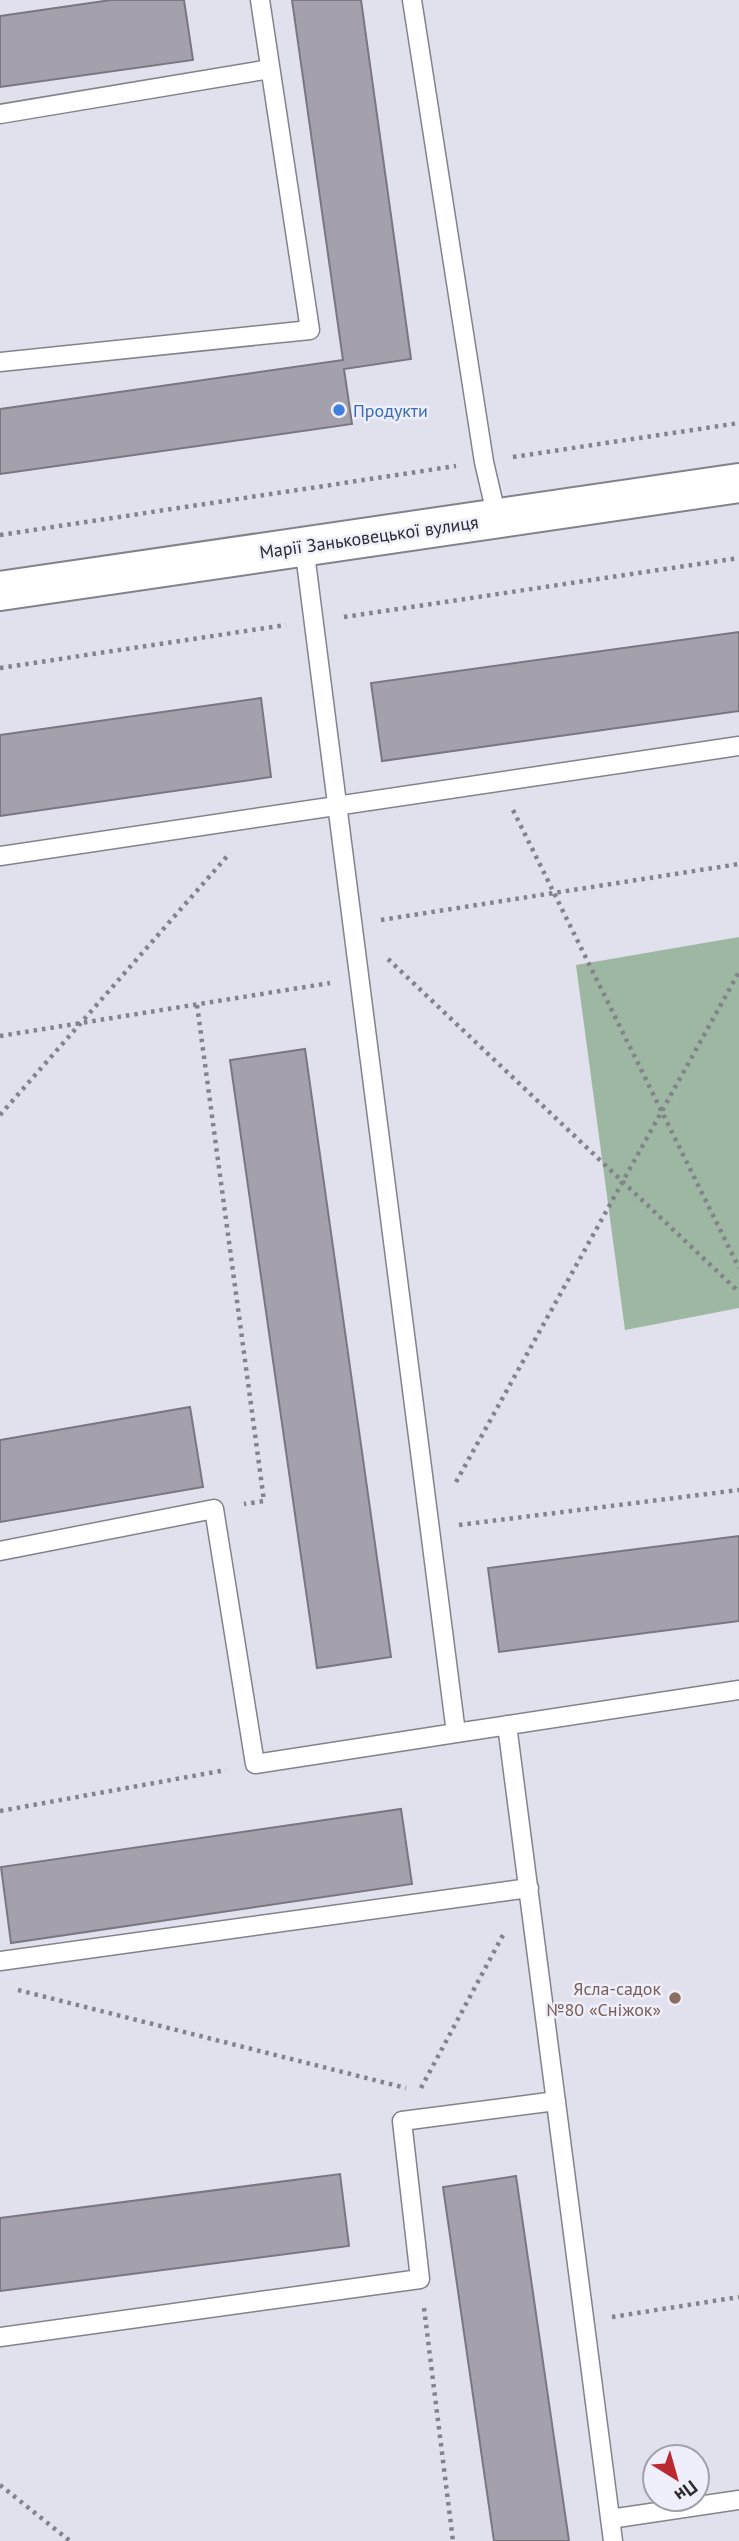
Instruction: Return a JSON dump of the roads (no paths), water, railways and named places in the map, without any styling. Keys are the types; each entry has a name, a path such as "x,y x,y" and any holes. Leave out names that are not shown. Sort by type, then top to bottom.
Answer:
{"street":[{"name":"Марії Заньковецької вулиця","path":"0,591 739,483"}],"lane":[{"path":"0,362 310,330 260,0"},
{"path":"412,0 484,461 497,518"},
{"path":"0,114 270,69"},
{"path":"303,546 456,1733"},
{"path":"0,856 739,746"},
{"path":"0,1551 214,1508 255,1764 739,1690"},
{"path":"507,1725 613,2541"},
{"path":"0,1961 529,1888"},
{"path":"0,2337 420,2279 402,2121 556,2101"},
{"path":"610,2519 739,2500"}],"place":[{"name":"Продукти","path":"339,410"},
{"name":"Ясла-садок №80 «Сніжок»","path":"675,1998"}]}
